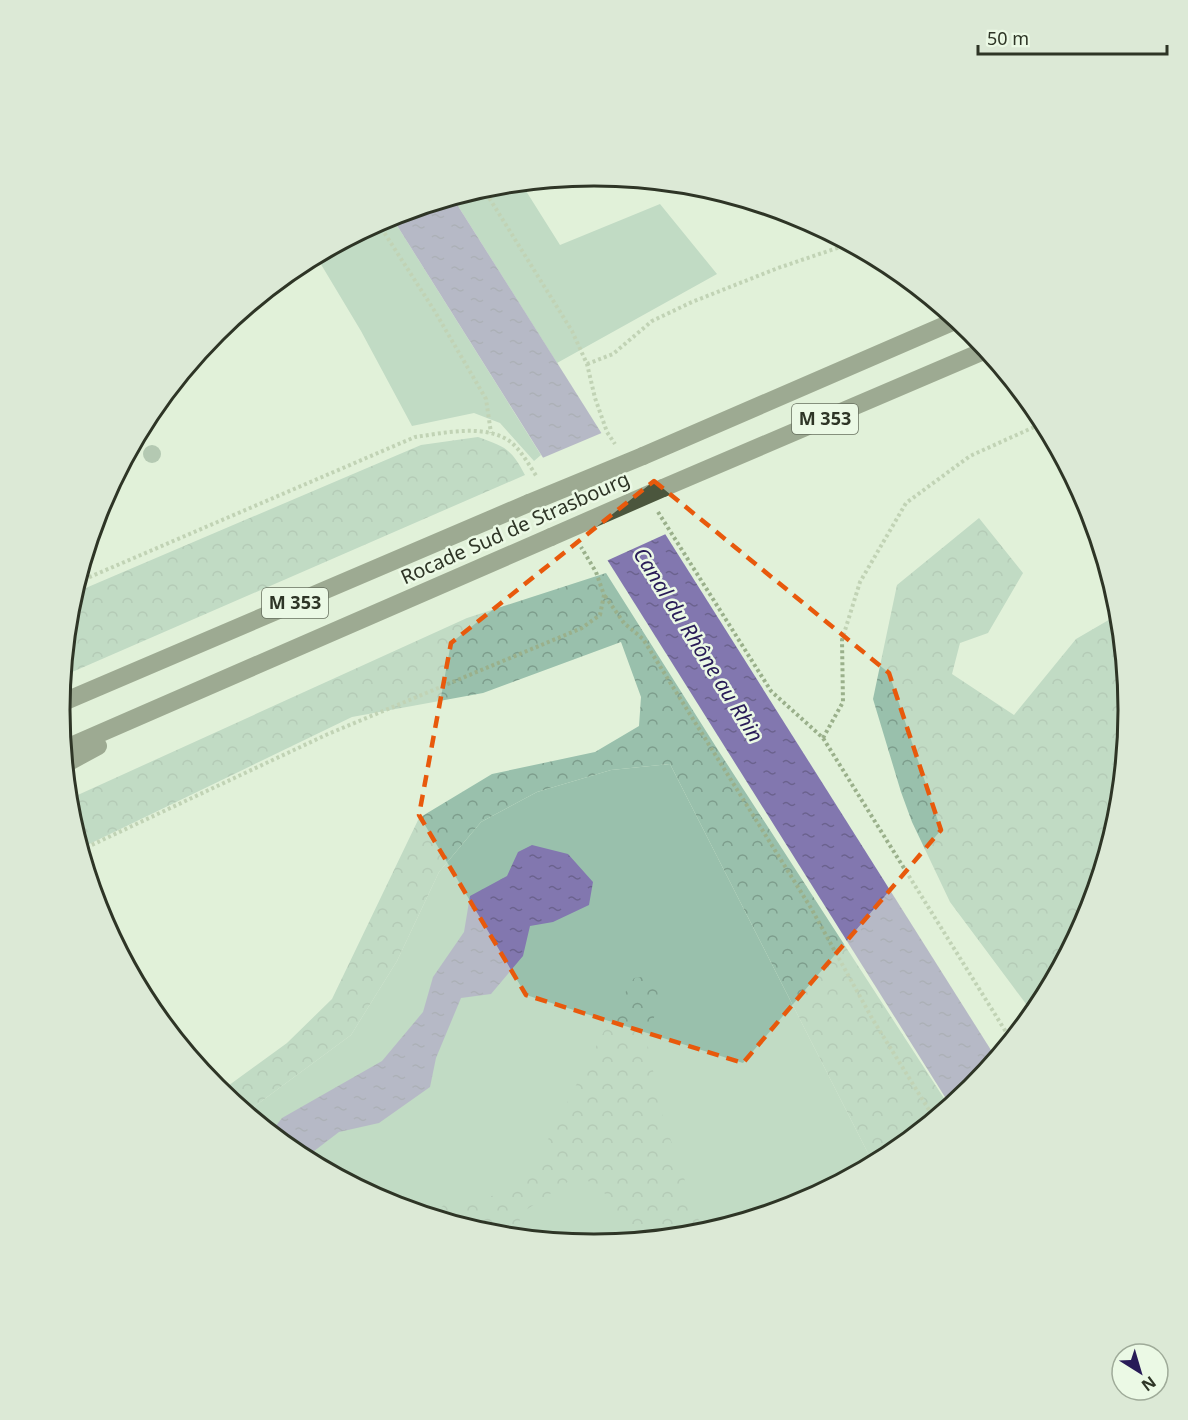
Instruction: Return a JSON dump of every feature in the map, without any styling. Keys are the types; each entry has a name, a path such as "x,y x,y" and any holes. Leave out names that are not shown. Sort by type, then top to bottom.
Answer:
{"highway":[{"name":"Rocade Sud de Strasbourg","path":"71,699 948,325"},
{"name":"Rocade Sud de Strasbourg","path":"72,746 977,354"},
{"path":"73,759 163,707"}],"path":[{"path":"489,198 572,331 587,364 595,398 607,432 620,451"},
{"path":"383,231 434,310 486,399 491,433"},
{"path":"587,364 613,354 652,321 692,302 778,268 839,247"},
{"path":"823,738 843,702 842,640 860,582 906,503 970,456 1034,427"},
{"path":"656,509 771,691 823,738 1006,1032"},
{"path":"604,595 624,623 643,639 811,908 873,1020 929,1112"}],"highlighted area":[{"path":"654,481 889,673 941,830 743,1063 526,995 419,815 451,643"}],"green space":[{"path":"526,191 560,245 660,204 717,274 557,363 457,205"},
{"path":"397,225 541,455 534,461 500,423 474,413 412,426 361,331 321,264 362,240"},
{"path":"478,437 495,443 511,454 525,475 72,672 75,642 85,588 421,445"},
{"path":"979,518 1023,573 988,633 960,643 952,674 1014,715 1076,639 1109,620 1118,710 1113,778 1100,845 1090,878 1064,942 1026,1005 950,902 912,822 901,792 873,699 897,585"},
{"path":"606,573 944,1099 913,1125 869,1155 670,764 611,770 537,792 481,822 439,872 397,961 351,1035 253,1107 229,1085 287,1043 332,999 419,818 492,774 595,752 639,726 641,697 621,642 483,693 352,717 88,845 78,795 467,618"},
{"path":"670,764 869,1155 826,1180 794,1194 729,1216 662,1229 594,1234 560,1232 526,1229 459,1216 394,1194 332,1163 303,1145 253,1107 351,1035 397,961 439,872 481,822 537,792 611,770"},
{"path":"659,975 657,1007 647,1042 663,1118 700,1222 624,1232 603,1190 578,1175 520,1214 519,1228 438,1210 445,1204 497,1195 540,1155 617,1006 634,978"}],"water":[{"name":"Canal du Rhône au Rhin","path":"457,205 991,1051 945,1098 397,225"},
{"path":"532,845 568,854 593,882 589,905 553,922 530,926 523,956 491,994 461,998 436,1058 430,1087 379,1123 339,1132 313,1152 276,1126 282,1118 382,1061 423,1012 433,977 464,932 470,896 507,876 518,852"}],"pier":[{"path":"604,432 668,533 604,562 540,459"}]}
